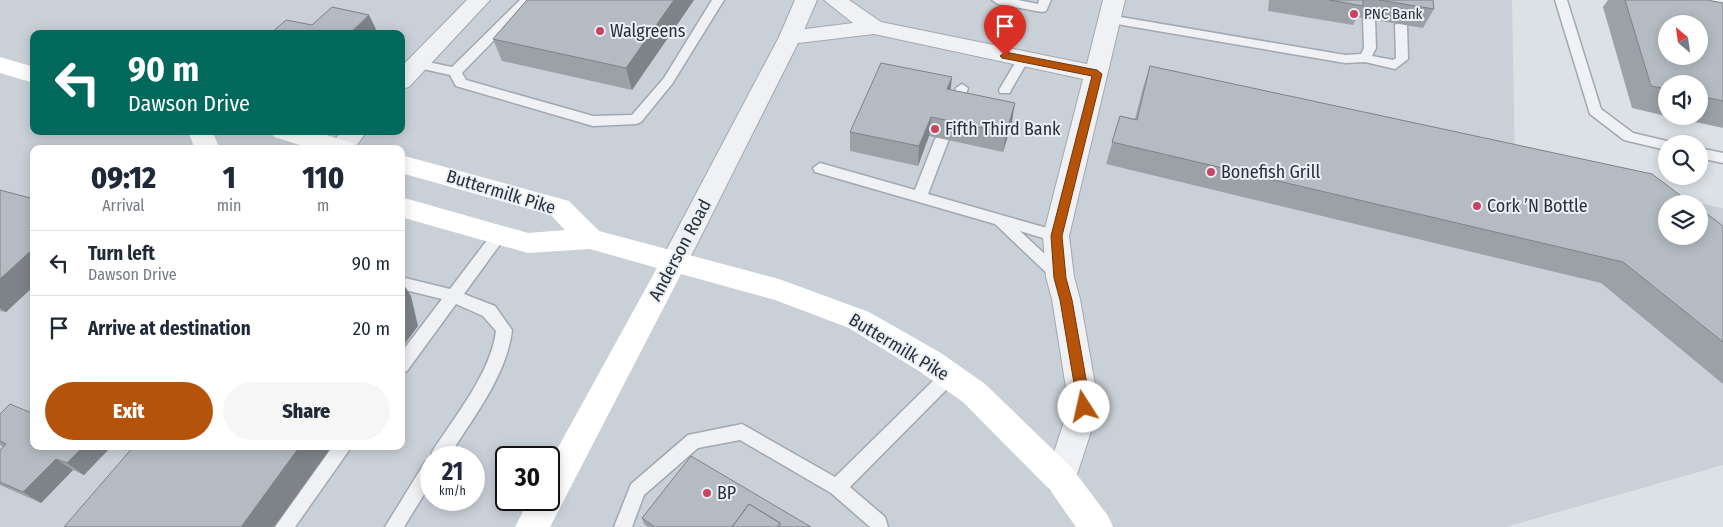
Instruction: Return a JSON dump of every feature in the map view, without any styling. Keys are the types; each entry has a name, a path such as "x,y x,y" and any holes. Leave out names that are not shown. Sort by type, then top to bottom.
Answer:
{"main road":[{"path":"0,65 30,74"},
{"path":"304,135 346,143"},
{"name":"Buttermilk Pike","path":"405,165 560,208 590,239"},
{"name":"Buttermilk Pike","path":"405,208 528,243 590,239 779,290 859,320 974,393 1061,479 1096,527"},
{"name":"Anderson Road","path":"560,475 674,262"},
{"path":"532,527 541,511"}],"street":[{"path":"405,77 479,0"},
{"name":"Anderson Road","path":"674,262 790,37 806,0"},
{"path":"835,0 874,27"},
{"path":"1061,479 1084,407 1066,300 1060,278 1056,236 1112,10"},
{"path":"790,37 874,27 1097,74"}],"lane":[{"path":"455,72 527,0"},
{"path":"418,64 455,72 461,83 593,120 636,119 668,81 718,0"},
{"path":"998,0 1042,8 1045,0"},
{"path":"1560,0 1595,112 1629,137 1658,143"},
{"path":"1716,0 1723,1"},
{"path":"1112,10 1345,59 1365,58 1395,65 1402,58 1401,25"},
{"path":"1365,58 1370,48 1369,20"},
{"path":"1005,90 1023,59"},
{"path":"954,110 962,88"},
{"path":"920,196 942,139"},
{"path":"1708,155 1723,158"},
{"path":"820,168 1056,236"},
{"path":"999,220 1060,278"},
{"path":"405,361 499,235"},
{"path":"405,284 453,296 489,311 504,330 502,349 488,378 446,446"},
{"path":"837,487 949,376"},
{"path":"622,527 638,490 694,441 742,432 837,487 879,523 880,527"},
{"path":"284,527 340,450"},
{"path":"394,527 420,486"}],"shaded area":[{"path":"0,0 1512,0 1515,165 1660,195 1658,195 1658,245 1708,245 1708,205 1723,208 1723,465 1506,527 0,527"}],"building":[{"name":"Walgreens","path":"527,0 674,0 626,68 493,39"},
{"path":"1329,0 1363,0 1363,6"},
{"path":"1379,0 1433,0 1434,9"},
{"path":"1625,0 1707,0 1723,3 1723,101 1708,98 1708,75 1658,75 1658,87 1651,86"},
{"path":"332,7 369,15 353,30 275,30 286,20 312,25"},
{"path":"881,63 952,77 947,89 1015,103 1006,133 931,117 919,146 850,132"},
{"path":"1150,66 1652,174 1658,178 1658,185 1667,185 1680,195 1658,195 1658,245 1708,245 1708,215 1723,226 1723,342 1623,262 1112,142 1120,116 1137,120"},
{"path":"0,190 30,198 30,252 0,279"},
{"path":"10,404 30,412 30,450 80,450 67,463 56,459 23,492 0,482 0,450 6,444 0,441 0,414"},
{"path":"131,450 297,450 241,527 64,527"},
{"name":"BP","path":"691,456 811,527 780,527 780,523 749,504 732,527 655,527 642,518"},
{"path":"749,504 780,523 777,527 732,527"}],"place":[{"name":"PNC Bank","path":"1354,14"},
{"name":"Walgreens","path":"600,31"},
{"name":"Fifth Third Bank","path":"935,129"},
{"name":"Bonefish Grill","path":"1211,172"},
{"name":"Cork ’N Bottle","path":"1477,206"},
{"name":"BP","path":"707,493"}],"route":[{"path":"1005,56 1097,74 1056,236 1060,278 1066,300 1084,407"}]}
